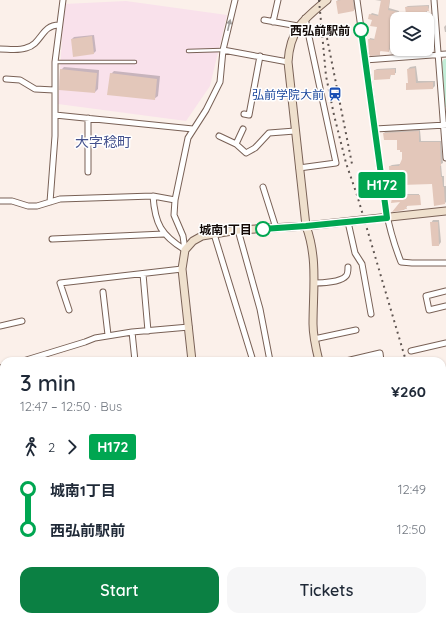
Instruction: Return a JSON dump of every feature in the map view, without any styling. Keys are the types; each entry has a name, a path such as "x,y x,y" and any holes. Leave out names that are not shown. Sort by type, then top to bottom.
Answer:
{"street":[{"path":"50,202 55,136 55,62 63,0"},
{"path":"192,357 182,269 185,250 183,236 174,214 175,200 188,138 206,110 220,82 223,50 235,0"},
{"path":"273,22 278,0"},
{"path":"318,357 314,339 313,325 314,258 306,226 288,62 290,45 298,26 305,18 327,0"},
{"path":"357,0 384,206 395,246 401,262 446,263"},
{"path":"434,0 446,158"},
{"path":"299,168 336,163 305,18"},
{"path":"264,20 298,26"},
{"path":"0,49 25,49 34,45 48,27 51,25 59,25"},
{"path":"223,50 288,62"},
{"path":"365,60 446,54"},
{"path":"244,114 249,115 260,56"},
{"path":"6,79 20,80 35,89 54,90"},
{"path":"55,115 193,129"},
{"path":"88,118 88,172"},
{"path":"375,129 444,125"},
{"path":"236,144 243,129"},
{"path":"218,136 236,144 246,153 255,148 269,133 295,131"},
{"path":"263,187 276,228"},
{"path":"0,201 12,201 28,206 60,199 153,196 175,200"},
{"path":"153,196 154,213 164,234 170,241 185,250"},
{"path":"185,250 193,241 202,236 238,230 306,226 446,211"},
{"path":"348,222 355,253 362,264 371,314"},
{"path":"238,230 260,308 269,357"},
{"path":"52,239 164,234"},
{"path":"214,234 252,357"},
{"path":"314,283 344,278 347,275 348,267"},
{"path":"69,310 60,283 182,269"},
{"path":"143,274 148,331"},
{"path":"446,291 426,296 429,310 446,306"},
{"path":"103,292 108,335"},
{"path":"0,326 22,321"},
{"path":"36,357 108,335 189,328"},
{"path":"314,339 356,330"},
{"path":"132,332 135,357"},
{"path":"411,351 446,343"},
{"path":"363,357 380,353 381,357"}],"lane":[{"path":"188,51 223,50"},
{"path":"55,62 135,62"}],"shaded area":[{"path":"126,1 227,15 210,86 186,121 58,104 64,4"}],"green space":[{"path":"446,59 446,107 442,62"}],"building":[{"path":"353,0 354,11 338,14 336,1"},
{"path":"381,0 390,0 388,10 398,12 390,12 389,52 380,51 380,55 370,56 368,39 374,40 377,27 370,26 372,20 368,19 369,14 378,16"},
{"path":"428,6 429,11 406,12 405,7"},
{"path":"92,36 94,54 73,57 71,39"},
{"path":"415,68 416,83 433,82 433,89 406,90 406,83 408,83 407,69"},
{"path":"60,69 97,73 95,93 59,90"},
{"path":"395,69 395,75 390,75 390,79 374,80 374,70"},
{"path":"110,73 157,79 155,100 107,95"},
{"path":"419,131 419,142 440,142 440,166 444,187 445,204 434,206 432,184 401,185 401,195 420,195 421,205 406,206 407,209 392,212 400,202 391,203 392,198 388,199 388,188 390,188 389,166 399,166 402,159 402,152 397,150 397,140 384,140 383,133"},
{"path":"430,222 438,222 439,246 432,246"}],"railway":[{"path":"319,0 326,76 334,115 346,163 357,195 405,357"},
{"path":"327,38 352,164"}],"bus line":[{"name":"H172","path":"263,229 356,222 387,218 384,206 361,30"}],"place":[{"name":"西弘前駅前","path":"361,30"},
{"name":"弘前学院大前","path":"335,94"},
{"name":"城南1丁目","path":"263,229"}],"district":[{"name":"大字稔町","path":"103,142"}]}
